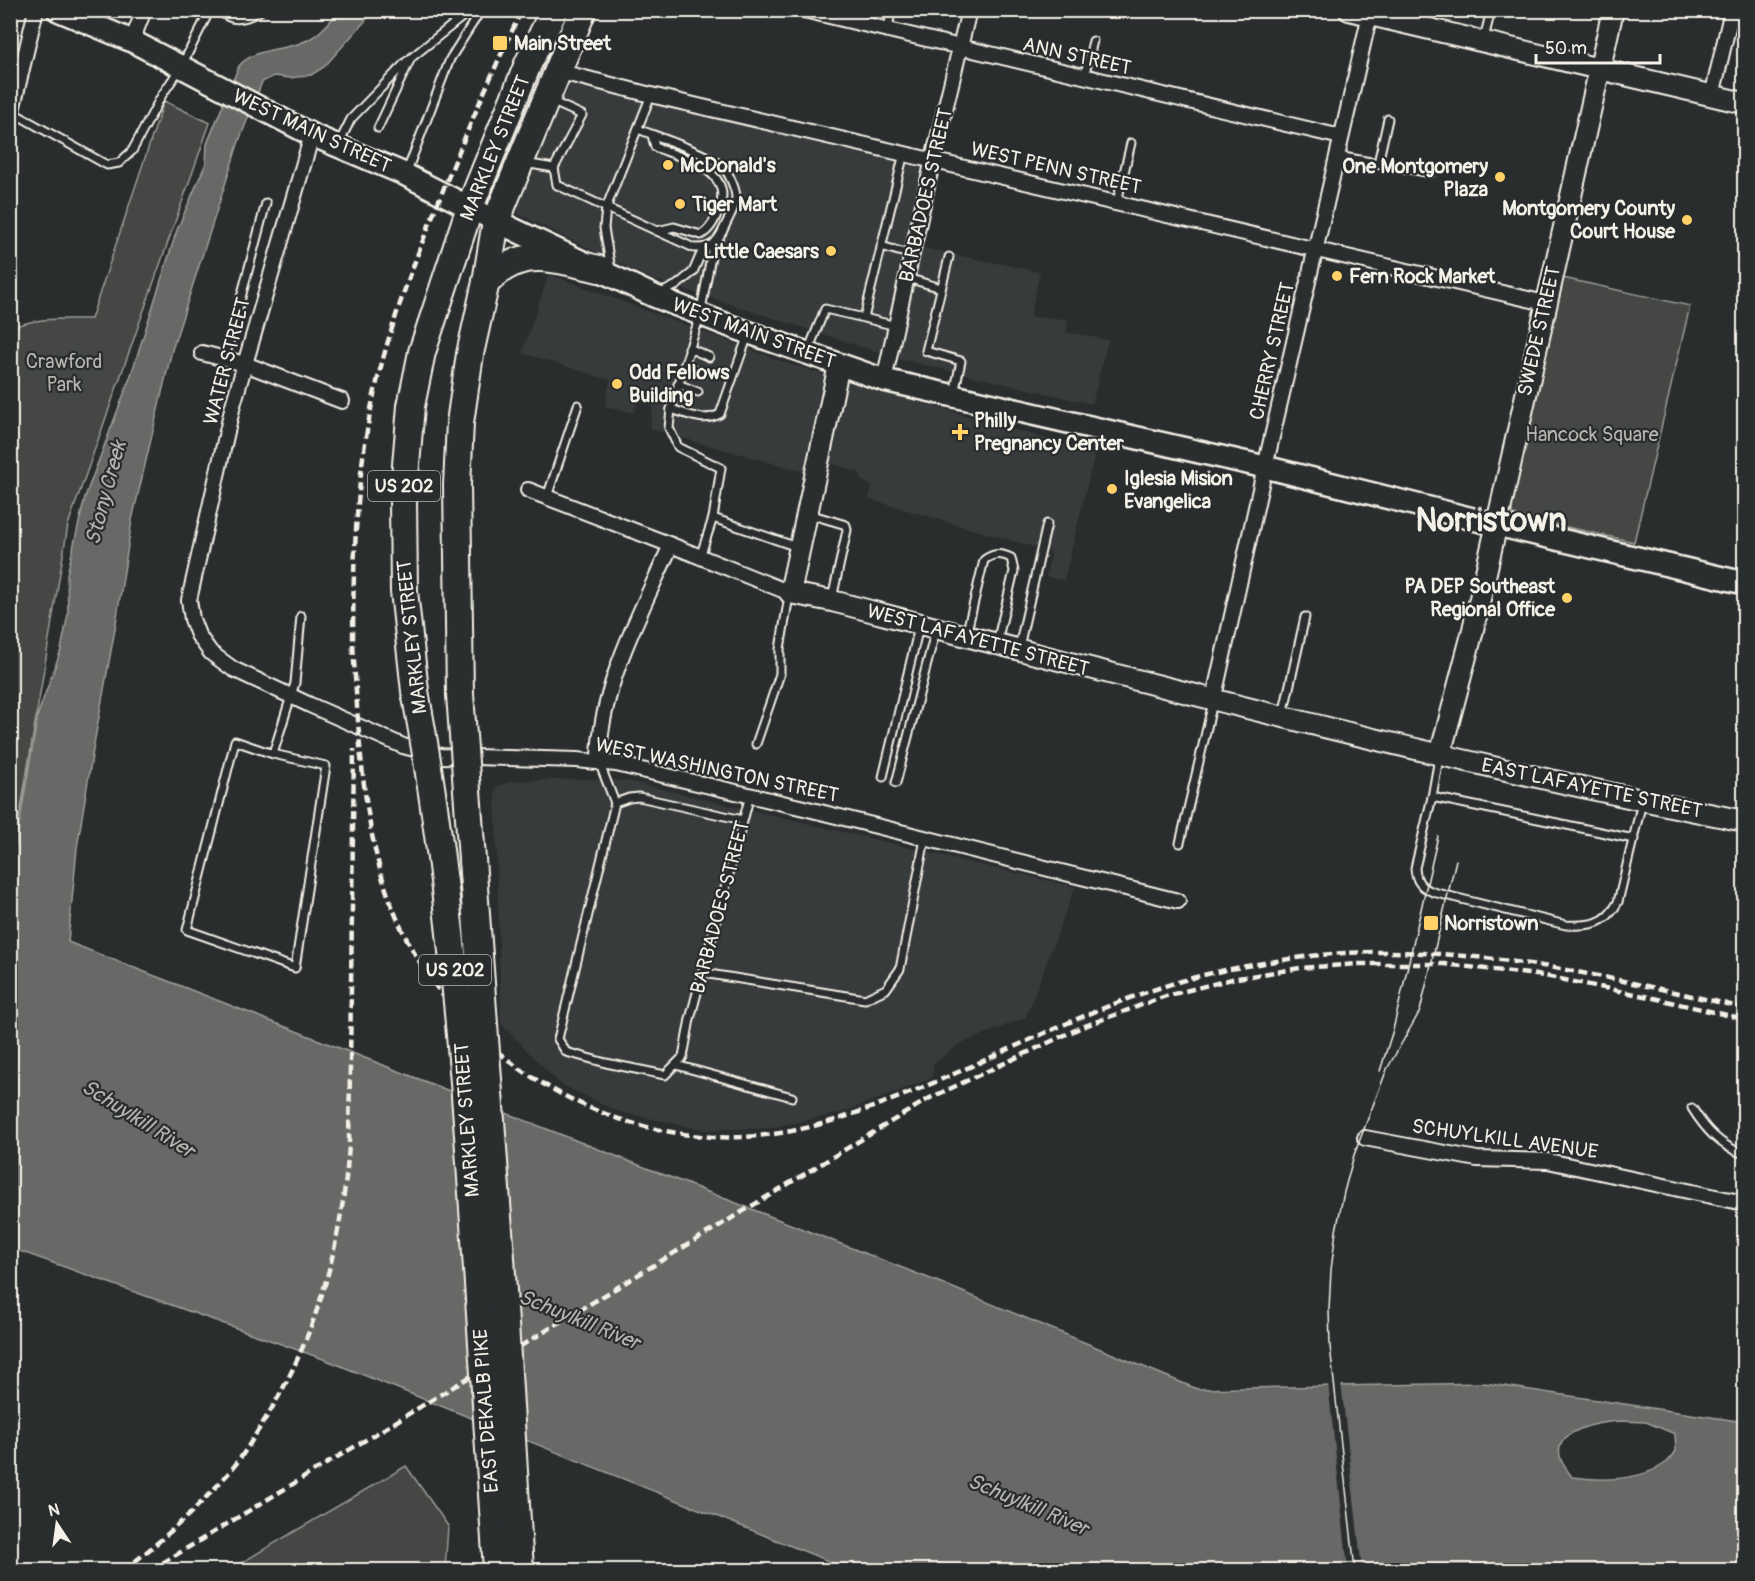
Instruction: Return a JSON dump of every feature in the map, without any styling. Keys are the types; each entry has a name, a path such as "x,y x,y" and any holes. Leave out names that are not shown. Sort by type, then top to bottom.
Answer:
{"highway":[{"name":"MARKLEY STREET","path":"477,1251 450,920 406,621 402,560 403,500 411,406 422,352 470,207 528,64 554,10"},
{"name":"MARKLEY STREET","path":"501,1258 460,694 457,485 460,423 470,354 486,282 496,221 583,10"},
{"path":"486,282 509,265 531,258 549,258 605,273"},
{"name":"EAST DEKALB PIKE","path":"477,1251 497,1570"},
{"name":"EAST DEKALB PIKE","path":"501,1258 520,1570"}],"main road":[{"name":"WEST MAIN STREET","path":"58,10 132,41 304,130 405,175 654,296 839,365 884,380 1265,467 1744,583"}],"street":[{"path":"11,116 36,10"},
{"path":"132,41 144,10"},
{"name":"ANN STREET","path":"804,10 1341,137"},
{"name":"BARBADOES STREET","path":"884,380 969,10"},
{"path":"1349,10 1371,13 1599,70 1744,103"},
{"name":"SWEDE STREET","path":"1440,755 1472,634 1613,10"},
{"path":"1712,96 1732,10"},
{"name":"CHERRY STREET","path":"1213,701 1371,13"},
{"name":"WEST PENN STREET","path":"557,71 651,95 1545,303"},
{"name":"WATER STREET","path":"189,600 233,405 304,130"},
{"path":"202,353 245,364 342,401"},
{"path":"790,593 839,365"},
{"name":"WEST LAFAYETTE STREET","path":"528,490 790,593 832,601 1213,701 1440,755"},
{"path":"599,762 601,726 611,687 671,545"},
{"name":"WEST WASHINGTON STREET","path":"189,600 192,619 198,635 211,653 233,669 403,746 441,756 616,764 1178,901"},
{"name":"EAST LAFAYETTE STREET","path":"1440,755 1642,801 1744,821"},
{"name":"SCHUYLKILL AVENUE","path":"1365,1138 1477,1159 1548,1161 1744,1203"}],"lane":[{"path":"11,116 107,165 126,158 181,67 210,10"},
{"path":"219,10 227,18 241,19 262,10"},
{"path":"338,145 351,119 411,58 471,10"},
{"path":"405,175 450,60 481,10"},
{"path":"888,31 891,10"},
{"path":"1484,42 1491,10"},
{"path":"1084,77 1093,41"},
{"path":"378,128 411,58"},
{"path":"605,273 606,208 651,95"},
{"path":"546,99 582,115 554,168 557,185 694,248 704,249 712,246 719,239 735,204 736,194 723,167 711,159 638,129"},
{"path":"1378,163 1388,119"},
{"path":"652,135 655,147 709,170 717,179 723,200 708,231 701,235 674,227 657,231"},
{"path":"1117,202 1131,143"},
{"path":"864,318 904,153"},
{"path":"1338,156 1431,173"},
{"path":"520,163 554,168"},
{"path":"225,358 266,203"},
{"path":"700,557 714,518 721,468 678,447 669,428 671,408 700,315 712,246"},
{"path":"880,246 912,255"},
{"path":"654,296 677,285 693,272 704,249"},
{"path":"949,257 926,351 961,361 953,396"},
{"path":"907,278 941,288"},
{"path":"807,353 825,309 896,326"},
{"path":"671,408 703,419 720,414 749,332"},
{"path":"689,348 710,357"},
{"path":"728,363 737,367"},
{"path":"684,366 703,374"},
{"path":"722,381 730,384"},
{"path":"678,384 698,392"},
{"path":"716,399 724,402"},
{"path":"546,497 578,405"},
{"path":"808,513 846,525 847,530 832,601"},
{"path":"714,518 800,548"},
{"path":"1018,650 1047,524"},
{"path":"966,636 984,560 996,554 1005,555 1011,558 1014,571 996,644"},
{"path":"756,744 780,674 780,649 790,593"},
{"path":"273,754 296,679 301,616"},
{"path":"1282,718 1305,617"},
{"path":"883,777 928,626"},
{"path":"896,783 928,626"},
{"path":"1180,843 1213,701"},
{"path":"235,741 273,754 326,766 294,968 187,930 235,741"},
{"path":"1440,755 1414,868 1416,878 1422,887 1433,892 1566,925 1578,926 1598,922 1607,918 1618,902 1642,801"},
{"path":"599,762 615,803 558,1039 566,1052 606,1063 665,1075 675,1065 792,1097"},
{"name":"BARBADOES STREET","path":"675,1065 684,1057 690,1019 750,795"},
{"path":"615,803 639,797 743,820"},
{"path":"1432,797 1634,838"},
{"path":"703,973 865,999 886,988 900,969 925,839"},
{"path":"1692,1108 1702,1124 1719,1142 1744,1154"}],"shaded area":[{"path":"570,83 922,166 904,244 1040,272 1030,317 1068,319 1066,332 1108,340 1092,404 899,359 649,278 514,212"},
{"path":"549,274 792,365 1095,453 1064,580 1046,577 1051,552 869,499 872,486 861,480 860,473 809,456 805,472 650,429 654,394 640,390 634,413 605,406 610,380 522,353"},
{"path":"585,779 628,781 1075,887 1026,1017 958,1045 934,1063 932,1078 841,1113 769,1128 705,1130 619,1112 560,1084 501,1024 495,787 511,781"}],"green space":[{"name":"Crawford Park","path":"164,101 210,123 68,525 11,868 11,328 40,320 91,319"},
{"name":"Hancock Square","path":"1563,278 1690,306 1634,542 1513,515 1509,499"},
{"path":"406,1466 448,1526 445,1570 229,1570"}],"water":[{"path":"340,11 374,11 324,67 311,75 290,78 274,76 262,82 239,141 172,350 132,520 77,848 68,942 941,1283 1197,1389 1484,1383 1744,1422 1744,1570 851,1570 326,1360 11,1248 11,873 38,714 61,650 68,614 67,574 85,497 131,375 177,230 206,163 207,144 239,66 246,59 255,55 304,42 320,32","holes":["1612,1422 1646,1422 1675,1434 1676,1451 1668,1461 1657,1468 1646,1473 1621,1478 1583,1478 1572,1477 1562,1461 1560,1447 1564,1439 1572,1433 1592,1425"]}],"pier":[{"path":"1328,1383 1341,1383 1362,1570 1348,1570"}],"tram line":[{"path":"1380,1071 1393,1030 1438,836"},
{"path":"1355,1570 1330,1346 1331,1270 1336,1231 1354,1155 1387,1069 1420,1011 1456,860"}],"railway":[{"path":"353,653 354,561 361,469 371,409 383,358 407,283 435,210 522,10"},
{"path":"353,646 363,774 372,837 389,898 410,946 438,989 472,1028 510,1062 553,1090 600,1112 649,1127 718,1137 775,1134 812,1127 897,1098 1042,1034 1139,995 1189,979 1241,967 1319,955 1396,952 1496,959 1596,976 1744,1008"},
{"path":"124,1570 189,1514 241,1457 283,1389 299,1356 324,1289 340,1218 349,1145 354,749"},
{"path":"151,1570 930,1098 1082,1027 1166,996 1232,979 1300,968 1359,964 1444,964 1545,976 1744,1019"}],"place":[{"name":"Main Street","path":"500,43"},
{"name":"McDonald's","path":"668,165"},
{"name":"One Montgomery Plaza","path":"1500,177"},
{"name":"Tiger Mart","path":"680,204"},
{"name":"Montgomery County Court House","path":"1687,220"},
{"name":"Little Caesars","path":"831,251"},
{"name":"Fern Rock Market","path":"1337,276"},
{"name":"Odd Fellows Building","path":"617,384"},
{"name":"Philly Pregnancy Center","path":"960,432"},
{"name":"Iglesia Mision Evangelica","path":"1112,489"},
{"name":"PA DEP Southeast Regional Office","path":"1567,598"},
{"name":"Norristown","path":"1431,923"}],"district":[{"name":"Norristown","path":"1491,521"}],"water label":[{"name":"Stony Creek","path":"106,493"},
{"name":"Schuylkill River","path":"138,1119"},
{"name":"Schuylkill River","path":"579,1320"},
{"name":"Schuylkill River","path":"1028,1505"}]}
